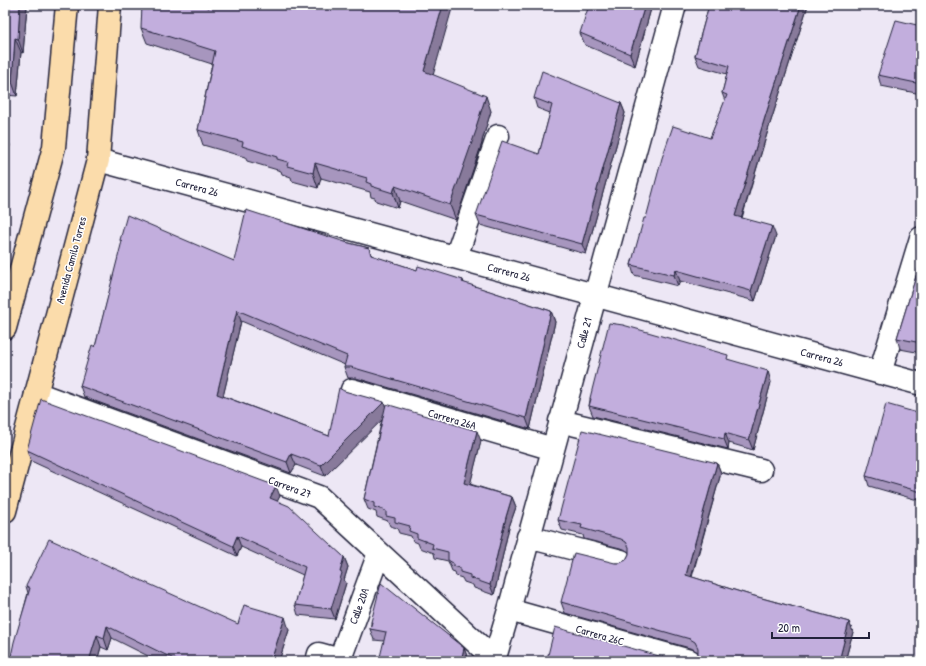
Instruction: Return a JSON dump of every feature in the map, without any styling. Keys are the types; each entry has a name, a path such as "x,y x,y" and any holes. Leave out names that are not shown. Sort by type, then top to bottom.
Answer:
{"main road":[{"path":"5,328 54,147 67,5"},
{"name":"Avenida Camilo Torres","path":"5,511 98,160 110,5"}],"street":[{"name":"Calle 21","path":"494,661 675,5"},
{"path":"456,257 498,136"},
{"name":"Carrera 26","path":"98,160 921,384"},
{"path":"880,373 921,238"},
{"name":"Carrera 26A","path":"352,390 553,449"},
{"name":"Carrera 27","path":"36,393 319,497 494,661"},
{"path":"560,420 761,470"},
{"path":"528,537 620,561"},
{"name":"Calle 20A","path":"342,660 379,553"},
{"name":"Carrera 26C","path":"509,610 690,661"},
{"path":"318,658 342,660"}],"building":[{"path":"5,5 20,5 18,39 15,38 12,82 5,81"},
{"path":"142,5 201,5 209,8 210,5 443,5 424,71 486,96 476,127 477,128 450,205 395,186 393,193 371,186 371,184 366,182 367,178 315,163 313,173 287,166 288,162 277,159 277,157 242,146 243,142 198,130 215,51 141,28"},
{"path":"589,5 645,5 630,54 580,33"},
{"path":"709,5 801,5 735,216 772,226 751,291 676,270 674,275 631,265 644,218 646,218 662,158 673,126 710,138 727,95 722,93 729,66 695,56"},
{"path":"896,20 921,26 921,84 878,75"},
{"path":"542,71 621,103 582,244 476,215 502,141 539,154 552,105 534,98"},
{"path":"246,210 345,242 369,248 371,255 417,270 418,266 463,280 462,282 551,311 526,418 351,367 344,367 347,356 237,310 217,394 329,436 339,388 344,391 384,402 321,465 291,454 287,462 80,386 92,345 95,347 122,241 120,240 127,215 234,261"},
{"path":"921,260 921,343 897,338"},
{"path":"609,323 623,325 728,355 727,359 768,371 749,440 725,433 724,439 589,406"},
{"path":"41,399 276,486 270,498 289,506 344,557 340,572 342,573 331,609 295,605 305,567 237,536 233,546 27,450"},
{"path":"386,404 477,431 464,483 512,497 490,585 470,578 470,575 460,572 460,568 453,566 453,563 448,560 448,552 432,548 433,544 417,538 417,534 409,531 410,526 395,522 395,518 386,516 386,511 374,507 374,503 364,499"},
{"path":"886,404 921,414 921,492 866,476"},
{"path":"582,430 717,463 686,575 747,594 849,622 839,661 693,661 698,655 698,648 695,642 690,639 561,602 574,553 615,563 620,563 626,560 629,554 629,547 626,542 621,539 581,528 582,525 558,520"},
{"path":"49,539 238,624 244,605 285,617 271,661 178,661 107,626 104,638 97,635 89,661 10,661 30,588 26,586"},
{"path":"381,583 464,648 461,661 379,661 386,632 370,629"},
{"path":"555,627 677,661 549,661 547,659"}]}
